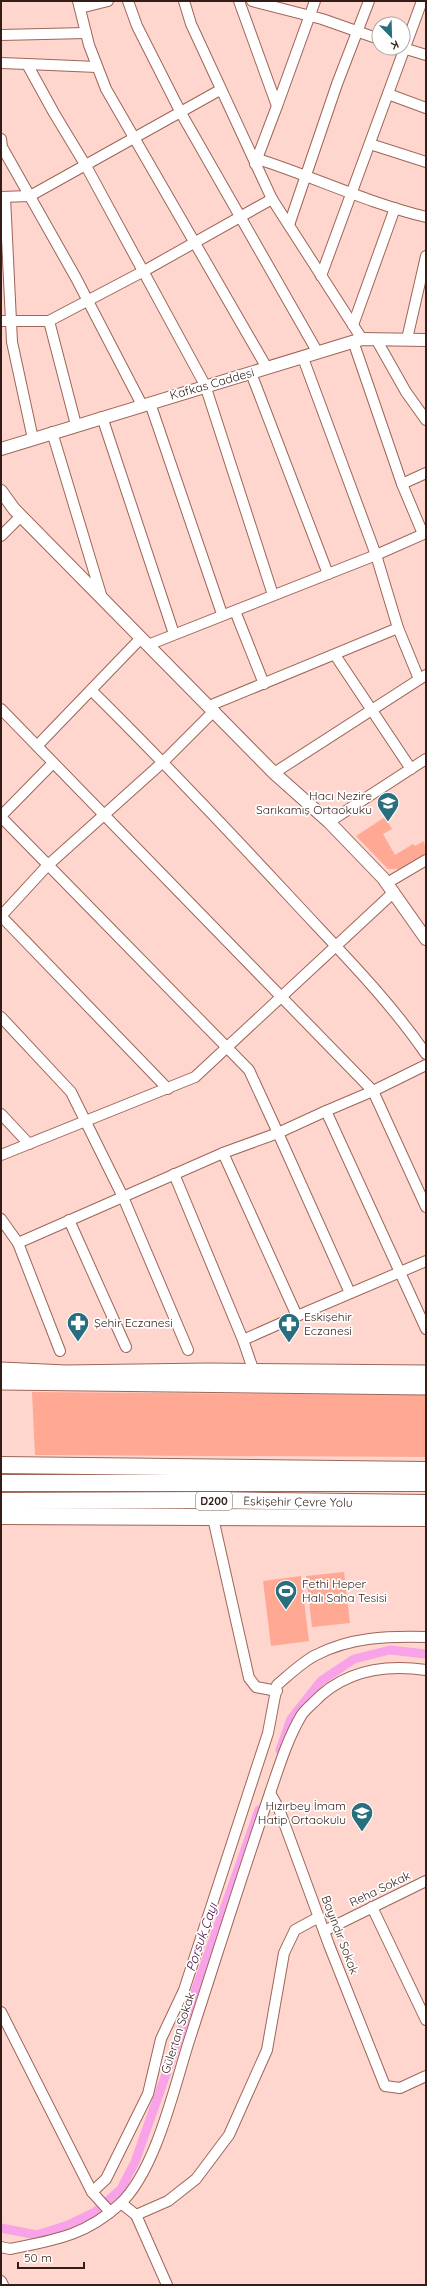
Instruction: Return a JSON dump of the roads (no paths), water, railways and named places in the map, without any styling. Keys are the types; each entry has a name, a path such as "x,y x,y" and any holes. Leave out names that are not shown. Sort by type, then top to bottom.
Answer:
{"highway":[{"path":"1,1465 426,1470"},
{"name":"Eskişehir Çevre Yolu","path":"1,1483 426,1483"},
{"name":"Eskişehir Çevre Yolu","path":"1,1501 208,1500 426,1503"},
{"path":"1,1516 426,1518"}],"main road":[{"path":"1,1370 66,1373 426,1373"},
{"path":"1,1382 426,1387"}],"street":[{"path":"108,1 79,5 86,33 106,89 194,244 267,368"},
{"path":"128,1 137,26 181,113 242,217 318,353"},
{"path":"37,746 91,690 145,642 174,634 222,614 235,611 376,555 424,533 402,484 353,325 272,200 256,162 220,90 191,24 184,1"},
{"path":"239,1 277,106"},
{"path":"252,1 273,4 371,36"},
{"path":"256,162 315,1"},
{"path":"289,225 357,31 369,1"},
{"path":"411,30 422,1"},
{"path":"1,35 86,33"},
{"path":"411,50 426,55"},
{"path":"321,276 353,193 401,56"},
{"path":"1,63 97,67"},
{"path":"27,64 86,166 205,385 273,595"},
{"path":"34,440 6,321 3,197 30,196 220,90"},
{"path":"388,94 426,108"},
{"path":"1,139 1,147 146,404 222,614"},
{"path":"370,144 426,162"},
{"path":"256,162 306,174 353,193 426,217"},
{"path":"6,321 49,321 194,244 272,200"},
{"path":"353,325 395,208"},
{"path":"407,339 426,256"},
{"path":"49,321 76,425"},
{"path":"376,339 406,392 426,420"},
{"name":"Kafkas Caddesi","path":"1,449 34,440 52,432 205,385 303,358 358,340 426,340"},
{"path":"274,772 422,677 398,628 376,555 303,358"},
{"path":"251,373 328,574"},
{"path":"102,417 174,634"},
{"path":"52,432 102,598"},
{"path":"402,484 426,473"},
{"path":"1,491 21,516 211,709 274,772 329,822 390,888 426,939"},
{"path":"1,536 21,516"},
{"path":"235,611 264,684"},
{"path":"168,1089 1,916 47,866 103,814 163,762 211,709 264,684 398,628"},
{"path":"335,655 410,769"},
{"path":"91,690 163,762 337,947 404,1022 426,1054"},
{"path":"1,709 373,1091 426,1207"},
{"path":"329,822 426,759"},
{"path":"53,763 1,817 226,1049 249,1070 350,1294"},
{"path":"1,1155 87,1122 196,1077 337,947 390,888 426,860"},
{"path":"1,1017 71,1092 123,1197 188,1350"},
{"path":"18,1243 223,1153 278,1133 373,1091 426,1065"},
{"path":"326,1111 426,1330"},
{"path":"1,1114 29,1144"},
{"path":"223,1153 297,1316"},
{"path":"174,1174 243,1340 254,1372"},
{"path":"1,1219 18,1243 60,1351"},
{"path":"69,1220 126,1347"},
{"path":"243,1340 426,1261"},
{"path":"213,1518 249,1678 256,1687 277,1691"},
{"path":"92,2192 106,2179 148,2094 161,2039 184,1990 268,1733 277,1691 277,1684 314,1655 348,1641 390,1636 426,1637"},
{"name":"Gülertan Sokak","path":"1,2247 10,2249 66,2238 96,2223 109,2211 121,2203 144,2173 164,2119 284,1751 301,1715 323,1693 345,1679 373,1669 401,1666 426,1670"},
{"name":"Bayındır Sokak","path":"270,1793 279,1809 324,1931 385,2086 400,2088 426,2076"},
{"name":"Reha Sokak","path":"324,1931 426,1881"},
{"path":"372,1908 426,2020"},
{"path":"136,2215 168,2201 196,2179 229,2135 267,2050 284,1953 296,1930 319,1917"},
{"path":"1,2012 92,2192 109,2211"},
{"path":"121,2203 136,2215 167,2285"},
{"path":"1,2281 3,2285"}],"waterway":[{"name":"Porsuk Çayı","path":"280,1750 291,1719 321,1681 354,1659 390,1650 426,1654"},
{"name":"Porsuk Çayı","path":"1,2228 37,2235 68,2225 95,2212 121,2189 135,2162 259,1810"}],"place":[{"name":"Hacı Nezire Sarıkamış Ortaokuku","path":"388,822"},
{"name":"Şehir Eczanesi","path":"78,1342"},
{"name":"Eskişehir Eczanesi","path":"289,1344"},
{"name":"Fethi Heper Halı Saha Tesisi","path":"286,1610"},
{"name":"Hızırbey İmam Hatip Ortaokulu","path":"362,1832"}]}
